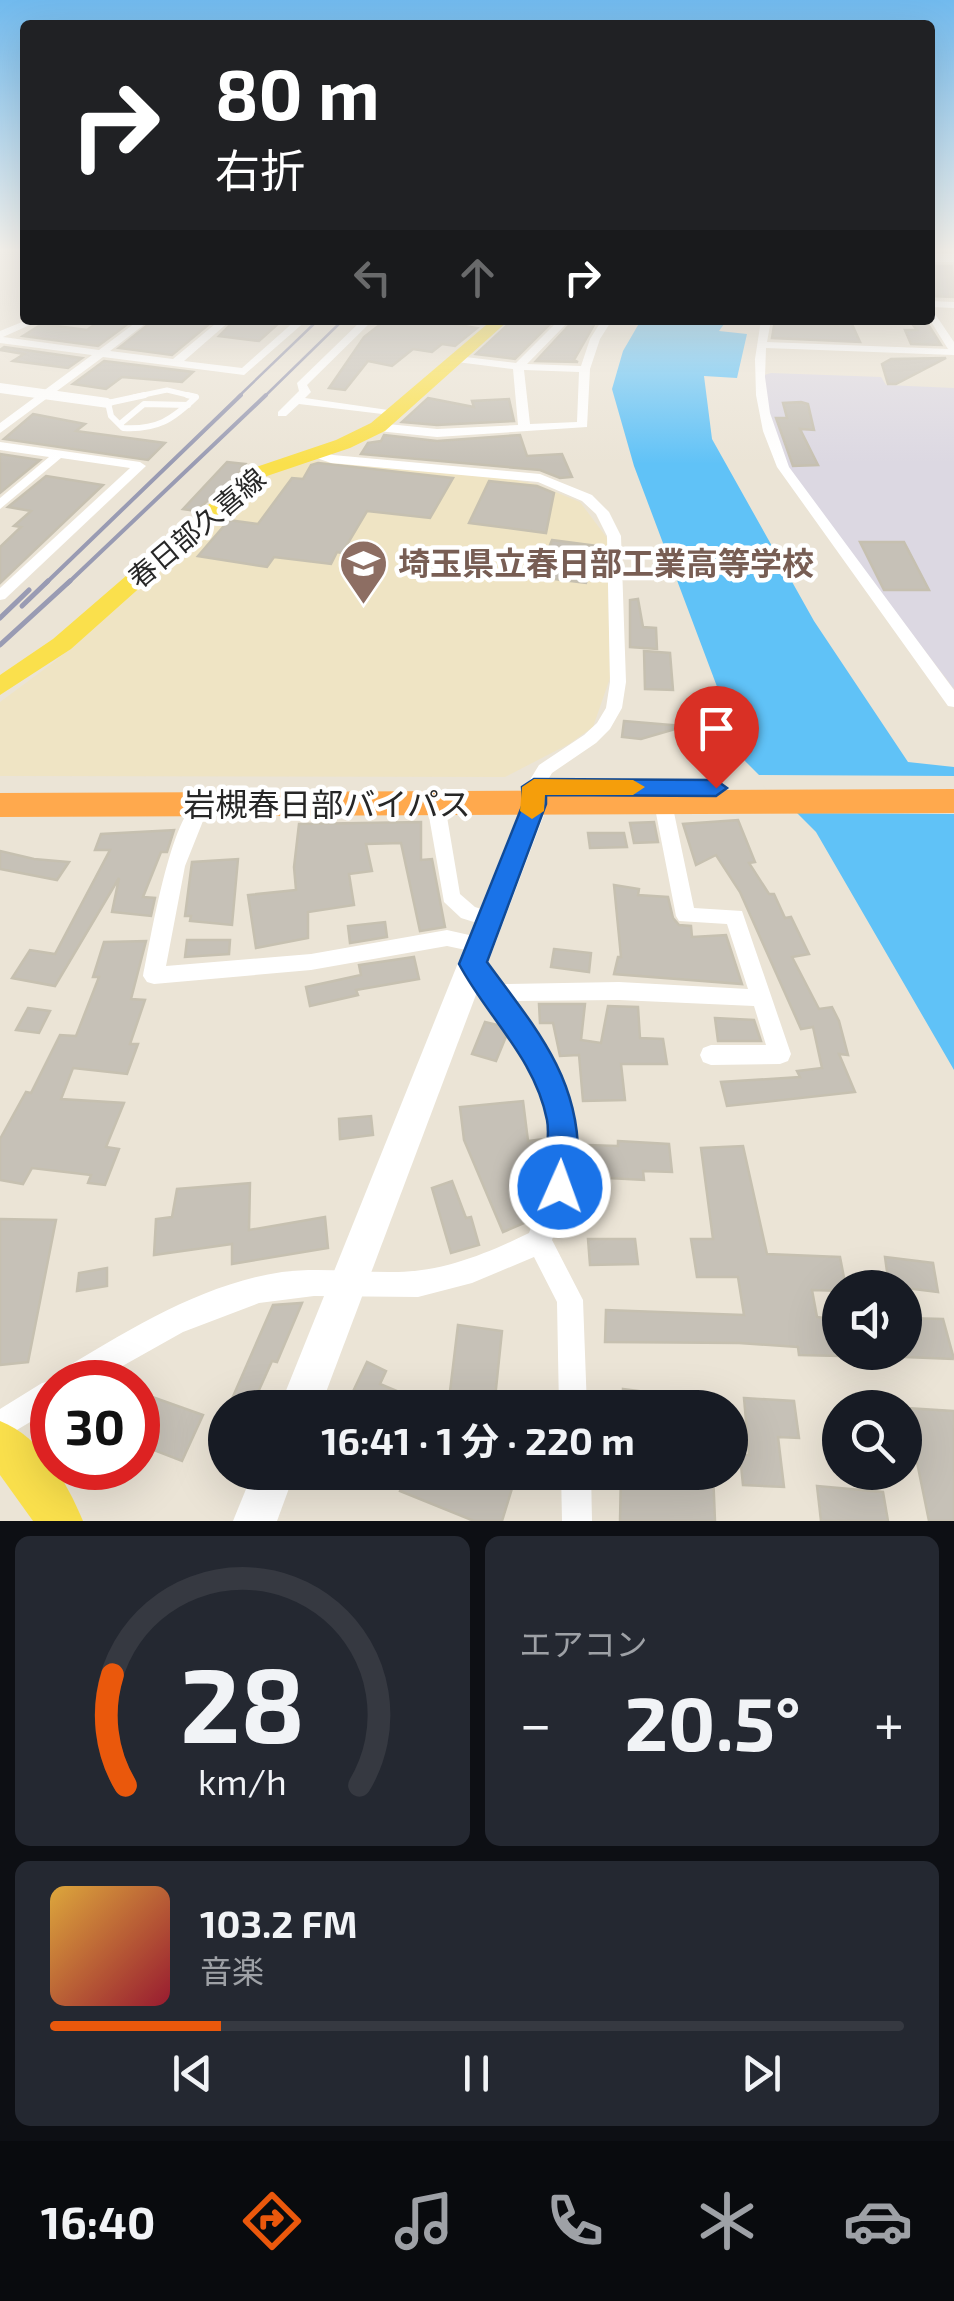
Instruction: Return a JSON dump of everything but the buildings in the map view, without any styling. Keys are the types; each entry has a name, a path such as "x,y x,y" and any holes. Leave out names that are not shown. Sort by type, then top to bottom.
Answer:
{"highway":[{"name":"岩槻春日部バイパス","path":"0,788 534,796 756,795 954,787"},
{"name":"岩槻春日部バイパス","path":"0,805 436,805 534,796 663,803 756,795 954,802"}],"main road":[{"name":"春日部久喜線","path":"0,687 62,644 257,473 394,424 495,325"},
{"path":"0,1444 40,1487 59,1521"}],"street":[{"path":"936,322 954,351"},
{"path":"0,338 26,325"},
{"path":"0,430 138,325"},
{"path":"175,363 220,325"},
{"path":"0,338 244,372 296,325"},
{"path":"282,414 305,392 301,385 363,325"},
{"path":"518,367 561,325"},
{"path":"299,401 394,424 524,428 583,425 585,369 605,325"},
{"path":"765,325 758,393 766,430 782,467 954,702"},
{"path":"761,344 954,351"},
{"path":"457,359 518,367 585,369"},
{"path":"518,367 524,428"},
{"path":"0,388 108,403"},
{"path":"390,464 394,424"},
{"path":"0,446 140,466 2,592"},
{"path":"306,1390 481,942 542,769 602,728 615,706 618,670 614,536 596,506 560,483 521,475 331,459 315,454"},
{"path":"0,506 58,455"},
{"path":"663,803 686,916 735,916 780,1054 711,1055"},
{"path":"106,1360 134,1343 236,1297 284,1285 405,1285 500,1260 539,1242 560,1187 563,1122 542,1061 496,993 468,912 451,897 436,805"},
{"path":"200,806 174,866 154,976 311,962 447,938 481,942"},
{"path":"496,993 619,991 762,998"},
{"path":"539,1242 570,1300 572,1390"},
{"path":"0,1426 30,1407"},
{"path":"255,1521 267,1490"},
{"path":"576,1490 577,1521"}],"lane":[{"path":"167,390 196,397 165,427 150,431 123,428 111,416 108,403 167,390"},
{"path":"120,424 144,404 188,405"}],"shaded area":[{"path":"771,373 881,377 886,385 954,388 954,689 798,484 771,434 761,376"},
{"name":"埼玉県立春日部工業高等学校","path":"314,461 509,479 536,484 580,502 607,538 610,678 593,727 505,777 0,776 0,702 54,662 270,473"}],"water":[{"path":"638,325 723,325 719,331 747,334 737,378 704,376 712,439 814,621 908,762 954,767 954,1070 816,832 745,761 634,466 612,389 623,351"}],"pier":[{"path":"753,775 954,776 954,814 790,813"}],"railway":[{"path":"238,397 313,325"},
{"path":"264,397 338,325"},
{"path":"45,584 241,395"},
{"path":"67,584 266,395"},
{"path":"22,606 48,581"},
{"path":"0,645 70,581"},
{"path":"0,618 29,590"}],"slow traffic":[{"path":"532,811 534,787 633,787"}],"place":[{"name":"埼玉県立春日部工業高等学校","path":"363,606"}],"route":[{"path":"560,1187 563,1122 542,1061 472,964 534,804 534,787 716,788"}]}
